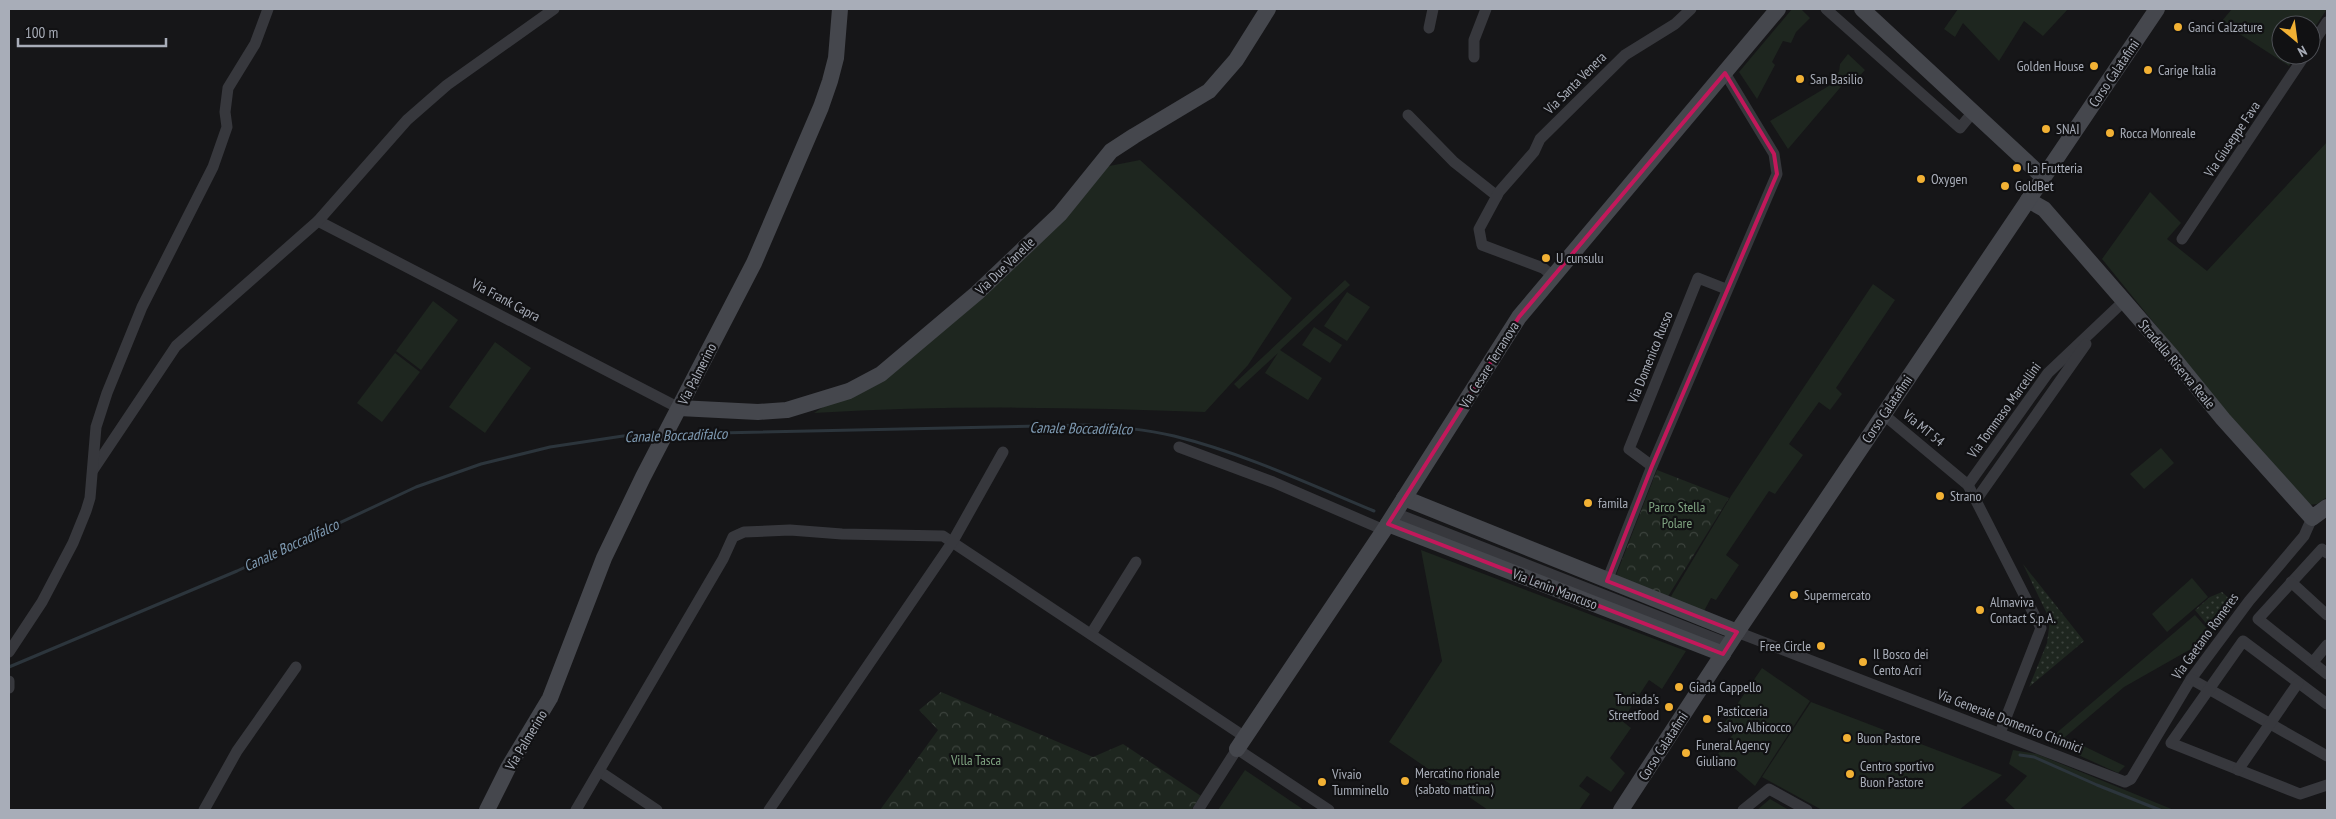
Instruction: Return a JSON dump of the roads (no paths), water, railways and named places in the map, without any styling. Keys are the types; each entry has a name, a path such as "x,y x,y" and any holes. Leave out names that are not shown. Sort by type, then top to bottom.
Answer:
{"street":[{"path":"9,652 42,602 73,543 90,498 94,470 96,427 107,393 142,307 213,167 227,127 225,112 228,88 255,44 268,9"},
{"path":"94,470 176,346 318,221 407,120 447,85 554,9"},
{"name":"Via Palmerino","path":"487,810 508,768 550,698 604,558 656,452 754,263 821,106 836,58 840,9"},
{"name":"Via Due Vanelle","path":"679,408 758,412 787,410 849,391 881,374 977,293 1025,248 1068,206 1112,152 1134,136 1209,91 1236,60 1268,9"},
{"path":"1429,28 1433,9"},
{"path":"1474,57 1474,40 1486,9"},
{"name":"Via Santa Venera","path":"1553,276 1543,268 1482,245 1479,229 1497,196 1534,152 1540,139 1625,55 1675,24 1691,9"},
{"name":"Via Cesare Terranova","path":"1241,743 1389,522 1519,317 1778,9"},
{"path":"1826,9 1960,128 1973,112"},
{"path":"1862,9 2043,177"},
{"name":"Corso Calatafimi","path":"1621,810 1730,643 2156,9"},
{"path":"1886,62 1901,46"},
{"name":"Via Giuseppe Fava","path":"2182,239 2298,65"},
{"path":"1608,581 1652,466 1726,289 1777,174 1774,154 1725,73"},
{"path":"1408,115 1454,162 1497,196"},
{"name":"Stradella Riserva Reale","path":"2028,200 2044,208 2260,461 2312,518"},
{"name":"Via Frank Capra","path":"318,221 679,408"},
{"name":"Via Domenico Russo","path":"1652,466 1629,449 1698,278 1726,289"},
{"name":"Via Tommaso Marcellini","path":"1968,485 2048,373 2124,301"},
{"name":"Via Tommaso Marcellini","path":"1976,500 2100,324"},
{"name":"Via MT 54","path":"1883,414 1968,485"},
{"path":"1179,447 1272,482 1389,522"},
{"path":"769,810 953,541 1003,452"},
{"path":"1968,485 2041,628 2000,733"},
{"name":"Via Lenin Mancuso","path":"1404,498 1608,581 1730,643"},
{"path":"2312,518 2327,507"},
{"name":"Via Gaetano Romeres","path":"2131,779 2190,679 2223,633 2304,536 2312,518"},
{"name":"Via Lenin Mancuso","path":"1389,522 1730,643"},
{"path":"576,810 723,559 733,537 744,532 790,530 842,534 943,536 953,541 1091,634 1241,743 1329,810"},
{"path":"2327,554 2322,549 2258,619 2327,674"},
{"path":"1091,634 1136,562"},
{"path":"2280,564 2327,615"},
{"path":"2327,704 2243,641 2170,743 2300,794 2327,785"},
{"name":"Via Generale Domenico Chinnici","path":"1730,643 2000,733 2119,780 2125,782 2131,779"},
{"path":"2313,662 2327,645"},
{"path":"204,810 237,751 296,667"},
{"path":"2190,679 2327,756"},
{"path":"9,681 9,688"},
{"path":"2238,770 2298,682"},
{"path":"1198,810 1241,743"},
{"path":"599,771 657,810"},
{"path":"1743,810 1769,789 1807,810"}],"waterway":[{"name":"Canale Boccadifalco","path":"672,434 1087,425 1130,429 1174,436 1225,451 1374,511"},
{"name":"Canale Boccadifalco","path":"9,667 237,571 416,487 481,464 550,447 623,436 659,435"},
{"name":"Canale Boccadifalco","path":"2020,755 2034,757 2160,810"}],"place":[{"name":"Ganci Calzature","path":"2178,27"},
{"name":"Golden House","path":"2094,66"},
{"name":"Carige Italia","path":"2148,70"},
{"name":"San Basilio","path":"1800,79"},
{"name":"SNAI","path":"2046,129"},
{"name":"Rocca Monreale","path":"2110,133"},
{"name":"La Frutteria","path":"2017,168"},
{"name":"Oxygen","path":"1921,179"},
{"name":"GoldBet","path":"2005,186"},
{"name":"U cunsulu","path":"1546,258"},
{"name":"Strano","path":"1940,496"},
{"name":"famila","path":"1588,503"},
{"name":"Supermercato","path":"1794,595"},
{"name":"Almaviva Contact S.p.A.","path":"1980,610"},
{"name":"Free Circle","path":"1821,646"},
{"name":"Il Bosco dei Cento Acri","path":"1863,662"},
{"name":"Giada Cappello","path":"1679,687"},
{"name":"Toniada's Streetfood","path":"1669,707"},
{"name":"Pasticceria Salvo Albicocco","path":"1707,719"},
{"name":"Buon Pastore","path":"1847,738"},
{"name":"Funeral Agency Giuliano","path":"1686,753"},
{"name":"Centro sportivo Buon Pastore","path":"1850,774"},
{"name":"Mercatino rionale (sabato mattina)","path":"1405,781"},
{"name":"Vivaio Tumminello","path":"1322,782"}],"park label":[{"name":"Parco Stella Polare","path":"1677,516"},
{"name":"Villa Tasca","path":"976,760"}]}
